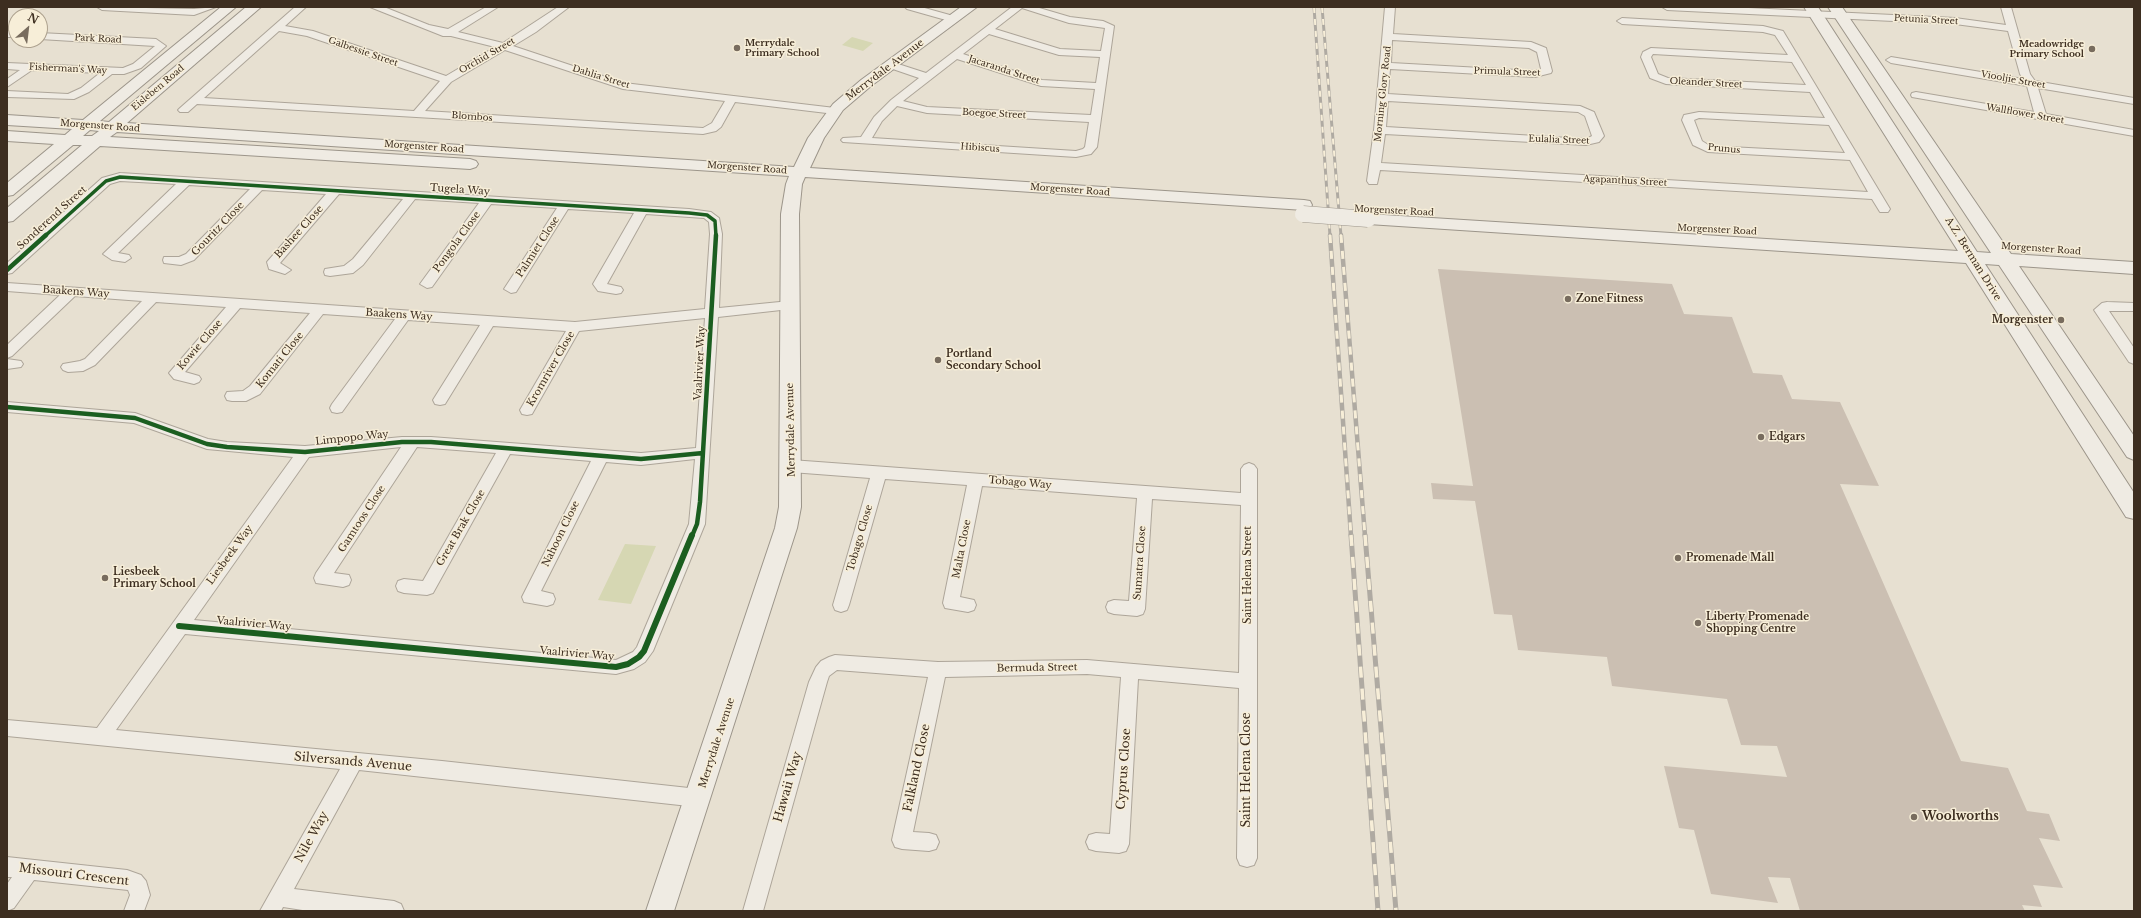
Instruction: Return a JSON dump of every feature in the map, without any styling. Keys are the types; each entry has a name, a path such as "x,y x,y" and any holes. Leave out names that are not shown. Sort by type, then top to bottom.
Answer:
{"main road":[{"name":"Eisleben Road","path":"7,191 229,7"},
{"name":"Eisleben Road","path":"7,217 254,7"},
{"name":"Merrydale Avenue","path":"660,911 786,528 790,507 790,214 796,177 816,138 835,111 856,90 970,7"},
{"name":"A.Z. Berman Drive","path":"1813,10 1968,251 2046,376 2134,511"},
{"path":"1837,11 2134,452"},
{"name":"Morgenster Road","path":"7,120 796,177 1304,210 2000,253 2134,256"},
{"name":"Morgenster Road","path":"7,136 67,141 796,177"},
{"name":"Morgenster Road","path":"2000,253 2134,268"}],"street":[{"path":"102,7 194,12 212,7"},
{"path":"184,110 301,7"},
{"name":"Dahlia Street","path":"375,7 404,20 447,34 503,46 624,86 835,111"},
{"name":"Orchid Street","path":"417,114 447,80 532,30 564,7"},
{"path":"910,7 953,19"},
{"path":"847,140 864,141 878,119 895,102 1018,7"},
{"name":"Hibiscus","path":"864,141 1076,154 1087,152 1091,147 1110,28 1109,26 1069,20 1026,7"},
{"name":"Morning Glory Road","path":"1373,181 1380,130 1390,7"},
{"path":"1667,7 1813,10"},
{"path":"1784,7 1813,10"},
{"path":"2006,7 2025,74 2031,84 2041,117"},
{"path":"447,34 488,8"},
{"path":"1703,8 1711,26"},
{"name":"Petunia Street","path":"1813,10 2011,27"},
{"path":"1622,21 1776,31 1781,34 1852,157 1884,209"},
{"name":"Galbessie Street","path":"278,28 306,32 447,80"},
{"path":"987,30 1059,52 1106,54"},
{"name":"Park Road","path":"48,36 156,42 160,44 159,48 137,66 128,70"},
{"name":"Primula Street","path":"1385,66 1535,74 1547,71 1542,50 1531,45 1388,37"},
{"name":"Oleander Street","path":"1796,59 1656,51 1646,54 1654,76 1666,81 1813,89"},
{"name":"Jacaranda Street","path":"955,55 1041,82 1101,86"},
{"name":"Viooljie Street","path":"1891,60 2134,101"},
{"path":"891,65 926,77"},
{"name":"Fisherman's Way","path":"7,66 108,72 128,70"},
{"path":"7,84 30,67"},
{"path":"7,94 66,97 85,90 108,72"},
{"name":"Wallflower Street","path":"1916,95 2134,134"},
{"name":"Eulalia Street","path":"1380,130 1586,142 1595,140 1598,136 1590,114 1580,109 1382,97"},
{"name":"Blombos","path":"195,101 703,131 712,129 717,125 732,98"},
{"name":"Boegoe Street","path":"895,102 927,110 1095,119"},
{"name":"Prunus","path":"1832,122 1699,115 1688,117 1697,143 1708,149 1852,157"},
{"name":"Agapanthus Street","path":"1375,166 1876,196"},
{"name":"Tugela Way","path":"109,180 128,177 703,214 711,216 715,221 716,234 711,313"},
{"name":"Sonderend Street","path":"7,270 109,180"},
{"path":"125,258 116,257 109,254 186,181"},
{"name":"Gouritz Close","path":"170,260 181,261 190,257 260,185"},
{"name":"Bashee Close","path":"285,270 274,266 273,262 336,190"},
{"path":"330,272 348,270 358,262 412,195"},
{"name":"Pongola Close","path":"427,284 488,200"},
{"name":"Palmiet Close","path":"510,289 565,205"},
{"path":"616,290 603,288 600,284 642,210"},
{"name":"Baakens Way","path":"7,287 575,327 790,305"},
{"path":"7,353 71,292"},
{"path":"68,367 83,366 90,362 153,297"},
{"name":"Kowie Close","path":"194,379 179,376 176,373 237,303"},
{"path":"2134,307 2107,306 2101,310 2134,359"},
{"name":"Komati Close","path":"232,396 246,396 255,390 320,309"},
{"name":"Vaalrivier Way","path":"179,626 616,667 628,664 639,657 644,650 697,524 700,502 711,313"},
{"path":"337,408 404,316"},
{"path":"440,400 489,322"},
{"name":"Kromriver Close","path":"527,410 575,327"},
{"name":"Limpopo Way","path":"7,407 131,417 152,423 213,446 305,452 413,442 506,448 641,460 703,453"},
{"name":"Gamtoos Close","path":"343,580 322,578 413,442"},
{"name":"Great Brak Close","path":"404,586 427,588 506,448"},
{"name":"Liesbeek Way","path":"101,737 305,452"},
{"name":"Nahoon Close","path":"547,599 530,597 601,456"},
{"name":"Tobago Way","path":"791,466 1248,500"},
{"name":"Saint Helena Street","path":"1248,681 1249,469"},
{"name":"Tobago Close","path":"841,605 879,472"},
{"name":"Malta Close","path":"968,605 951,603 976,479"},
{"name":"Sumatra Close","path":"1114,607 1138,609 1144,493"},
{"name":"Bermuda Street","path":"827,666 835,662 847,662 938,670 1087,667 1130,672 1248,681"},
{"name":"Hawaii Way","path":"753,911 818,682 822,672 827,666"},
{"name":"Falkland Close","path":"929,842 902,840 938,670"},
{"name":"Cyprus Close","path":"1096,842 1119,844 1130,672"},
{"name":"Saint Helena Close","path":"1247,858 1248,681"},
{"name":"Silversands Avenue","path":"7,728 442,770 698,798"},
{"name":"Nile Way","path":"274,904 354,762"},
{"name":"Missouri Crescent","path":"7,867 134,882 139,888 140,895 134,911"},
{"path":"7,901 30,869"},
{"path":"274,904 321,903 394,911"}],"green space":[{"path":"852,37 873,43 863,51 842,45"},
{"path":"625,544 656,546 631,604 598,600"}],"building":[{"name":"Promenade Mall","path":"1438,269 1672,284 1684,314 1732,317 1753,373 1782,375 1792,399 1840,402 1879,486 1840,484 1961,761 2008,768 2027,811 2049,814 2060,841 2039,838 2063,888 2033,885 2042,907 2022,905 2025,911 1800,911 1790,878 1768,877 1778,903 1711,894 1694,830 1679,828 1664,766 1787,777 1777,746 1741,745 1727,699 1612,686 1607,657 1518,650 1512,615 1494,614 1475,501 1433,499 1431,483 1473,486"}],"railway":[{"path":"1314,7 1330,236"},
{"path":"1322,7 1341,236"},
{"path":"1330,235 1351,536"},
{"path":"1341,235 1365,536"},
{"path":"1351,535 1378,911"},
{"path":"1365,535 1396,911"}],"cycle path":[{"path":"7,270 106,181 120,177 689,213 707,215 715,221 716,234 708,384 700,502 697,524 644,651 639,657 628,664 616,667 179,626"},
{"path":"7,407 135,418 207,444 227,447 305,452 402,442 431,442 641,459 703,453"}],"place":[{"name":"Merrydale Primary School","path":"737,48"},
{"name":"Meadowridge Primary School","path":"2092,49"},
{"name":"Zone Fitness","path":"1568,299"},
{"name":"Morgenster","path":"2061,320"},
{"name":"Portland Secondary School","path":"938,360"},
{"name":"Edgars","path":"1761,437"},
{"name":"Promenade Mall","path":"1678,558"},
{"name":"Liesbeek Primary School","path":"105,578"},
{"name":"Liberty Promenade Shopping Centre","path":"1698,623"},
{"name":"Woolworths","path":"1914,817"}]}
